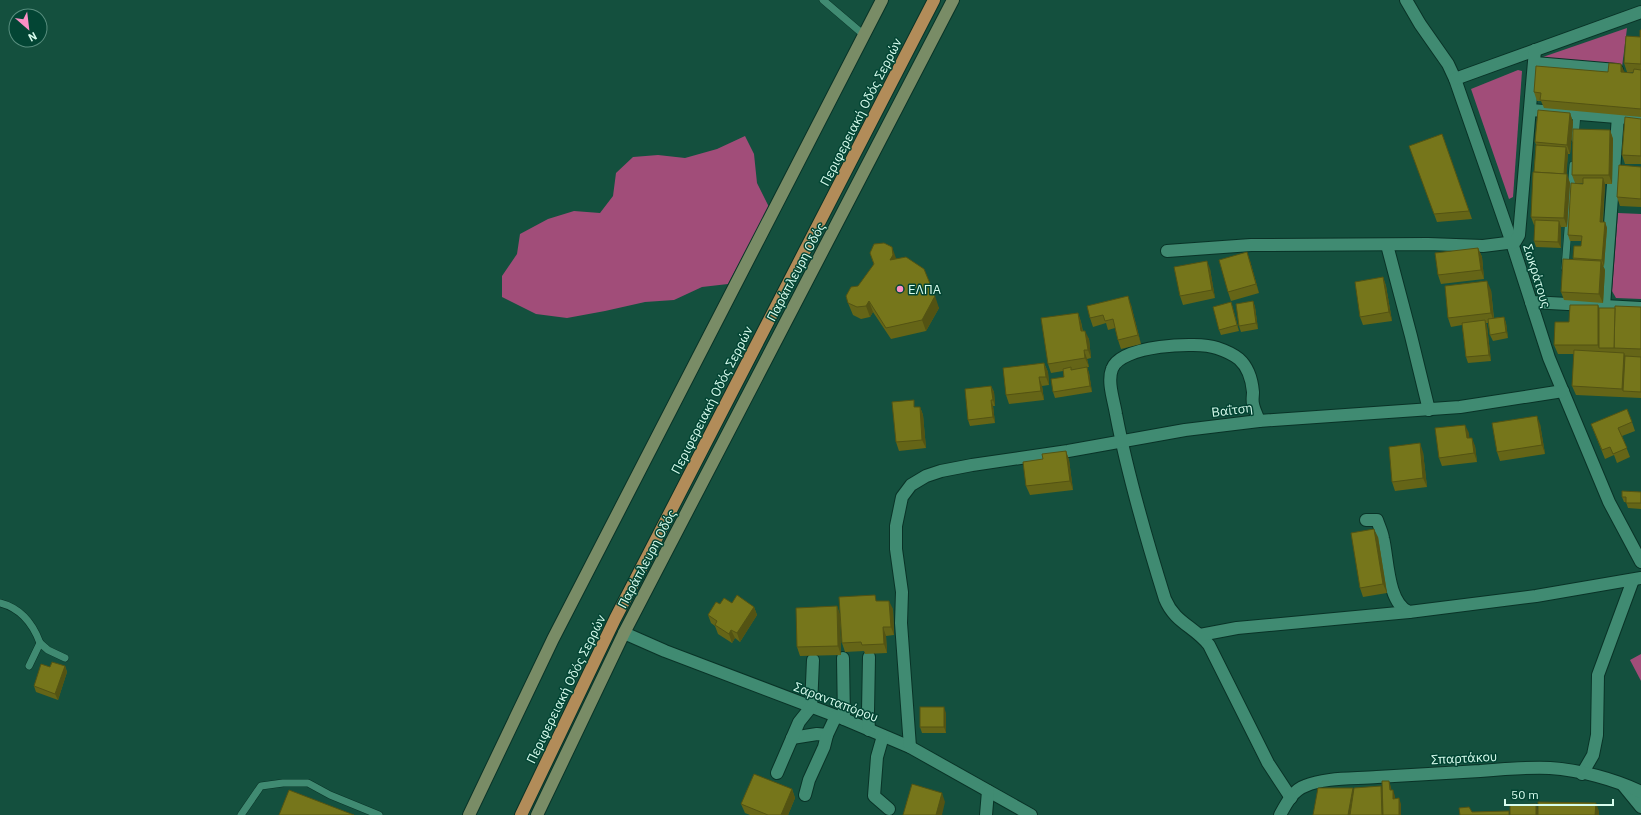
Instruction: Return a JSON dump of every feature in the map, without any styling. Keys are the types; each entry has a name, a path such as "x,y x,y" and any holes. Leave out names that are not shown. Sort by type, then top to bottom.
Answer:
{"main road":[{"name":"Περιφερειακή Οδός Σερρών","path":"521,815 615,619 934,0"}],"street":[{"path":"469,815 553,639 882,0"},
{"name":"Παράπλευρη Οδός","path":"537,815 624,633 953,0"},
{"name":"Σωκράτους","path":"1406,0 1424,31 1448,64 1455,79 1512,243 1540,334 1609,502 1636,542 1641,562"},
{"path":"1455,79 1641,12"},
{"path":"1167,251 1251,245 1483,246 1512,243 1519,235 1536,50"},
{"path":"1534,63 1618,70"},
{"path":"1531,110 1641,118"},
{"path":"1604,306 1618,166 1618,116"},
{"path":"1387,245 1412,336 1429,410"},
{"path":"1530,302 1563,300 1604,306 1641,308"},
{"path":"1259,421 1253,402 1251,382 1248,372 1239,359 1216,348 1180,345 1157,347 1138,351 1122,358 1114,364 1112,370 1112,390 1121,441 1133,491 1165,599 1176,618 1200,635 1214,653 1268,763 1291,798"},
{"name":"Βαΐτση","path":"910,747 901,623 902,592 896,549 896,526 902,497 911,485 926,476 941,470 1068,451 1185,430 1259,421 1460,407 1563,391"},
{"path":"1366,520 1377,520 1383,538 1389,580 1399,603 1409,612"},
{"path":"1200,635 1237,628 1409,612 1536,596 1637,579"},
{"path":"1582,774 1593,755 1597,734 1598,675 1637,579"},
{"name":"Σαρανταπόρου","path":"624,633 665,651 840,718 910,747 1031,815"},
{"path":"869,657 869,730"},
{"path":"805,795 824,747 827,735 840,718 843,658"},
{"path":"777,773 799,722 811,707 813,660"},
{"path":"792,738 817,734 827,735"},
{"path":"883,736 877,757 874,796 889,809"},
{"name":"Σπαρτάκου","path":"1280,815 1291,798 1301,787 1342,780 1538,768 1563,770 1582,774 1622,784 1641,792"},
{"path":"1622,784 1641,807"},
{"path":"986,815 988,791"}],"lane":[{"path":"823,0 864,35"},
{"path":"1574,145 1577,113"},
{"path":"1565,272 1573,161"},
{"path":"0,603 20,613 35,629 40,643 48,650 65,658"},
{"path":"29,666 40,643"},
{"path":"241,815 261,786 289,783 308,783 330,795 379,815"}],"shaded area":[{"path":"1627,28 1622,67 1540,58"},
{"path":"1518,70 1522,71 1513,197 1509,199 1471,89"},
{"path":"745,136 754,154 757,183 769,207 728,284 702,287 674,300 645,302 567,318 536,314 502,297 502,276 517,254 520,234 548,219 574,211 600,213 613,196 616,173 633,157 658,155 685,158 717,149"},
{"path":"1618,213 1641,214 1641,299 1616,298 1612,291"},
{"path":"1641,654 1641,681 1630,660"}],"building":[{"path":"1640,30 1641,64 1624,63 1626,36 1640,37"},
{"path":"1609,63 1621,64 1621,72 1633,73 1634,69 1641,70 1641,109 1540,100 1541,93 1534,92 1536,66 1608,72"},
{"path":"1538,110 1570,113 1567,145 1535,142"},
{"path":"1625,117 1641,119 1641,156 1622,155"},
{"path":"1573,129 1610,130 1609,175 1572,175"},
{"path":"1442,134 1469,211 1434,214 1409,146"},
{"path":"1536,145 1566,147 1564,174 1534,172"},
{"path":"1619,165 1641,167 1641,199 1617,197"},
{"path":"1533,172 1567,174 1564,218 1531,217"},
{"path":"1583,178 1603,178 1600,222 1605,222 1602,260 1573,258 1574,246 1581,246 1582,236 1568,235 1571,183 1583,184"},
{"path":"1535,220 1559,221 1558,242 1534,241"},
{"name":"ΕΛΠΑ","path":"884,243 892,247 893,255 890,260 906,257 924,269 935,296 922,320 886,328 869,301 866,306 857,307 848,303 846,296 851,287 858,286 874,264 870,253 874,244"},
{"path":"1478,248 1481,270 1438,275 1435,253"},
{"path":"1247,252 1256,284 1228,292 1219,260"},
{"path":"1563,259 1601,261 1599,294 1561,292"},
{"path":"1207,261 1212,290 1180,296 1174,267"},
{"path":"1383,277 1389,312 1360,317 1355,282"},
{"path":"1487,281 1491,313 1448,318 1445,286"},
{"path":"1128,296 1138,335 1118,340 1113,319 1105,321 1103,315 1090,318 1087,306"},
{"path":"1253,301 1256,323 1239,326 1236,304"},
{"path":"1231,302 1237,325 1219,330 1213,307"},
{"path":"1570,305 1598,305 1598,345 1554,345 1555,322 1569,322"},
{"path":"1615,306 1641,307 1641,349 1614,348"},
{"path":"1599,308 1615,308 1614,348 1599,348"},
{"path":"1078,313 1081,331 1085,331 1088,350 1084,350 1085,358 1048,364 1041,318"},
{"path":"1504,317 1506,332 1490,335 1488,319"},
{"path":"1485,320 1489,355 1466,357 1462,323"},
{"path":"1574,350 1624,353 1622,389 1572,386"},
{"path":"1625,356 1641,357 1641,392 1623,391"},
{"path":"1044,363 1046,377 1039,377 1041,391 1006,395 1003,368"},
{"path":"1071,367 1071,370 1087,367 1090,386 1053,392 1051,379 1064,377 1063,369"},
{"path":"991,386 993,417 968,420 965,389"},
{"path":"914,400 914,407 920,407 922,440 896,442 892,402"},
{"path":"1627,409 1632,422 1618,428 1627,448 1613,454 1610,447 1602,450 1591,424"},
{"path":"1537,416 1542,445 1497,452 1492,423"},
{"path":"1465,425 1467,438 1472,438 1474,453 1439,458 1435,428"},
{"path":"1420,443 1423,478 1392,482 1389,447"},
{"path":"1066,451 1070,481 1026,486 1023,462 1043,459 1042,454"},
{"path":"1622,491 1641,492 1641,503 1626,503 1626,497 1622,497"},
{"path":"1374,529 1383,584 1360,588 1351,533"},
{"path":"737,595 754,607 737,633 731,630 729,634 715,625 717,621 708,615 716,602 720,604 724,598 732,603"},
{"path":"875,595 876,601 889,601 891,627 883,627 884,644 862,645 861,642 842,643 839,597"},
{"path":"837,606 838,646 797,647 796,608"},
{"path":"52,662 65,666 55,694 34,686 41,664 50,667"},
{"path":"920,707 944,707 944,727 920,727"},
{"path":"754,774 792,789 781,815 768,815 741,804"},
{"path":"1382,781 1389,781 1390,790 1393,790 1393,799 1399,798 1399,815 1383,815"},
{"path":"912,784 942,793 936,815 903,815"},
{"path":"1381,786 1382,815 1350,815 1354,788"},
{"path":"1318,788 1353,788 1348,815 1313,815"},
{"path":"289,790 354,815 279,815"},
{"path":"1538,802 1596,803 1595,815 1538,815"},
{"path":"1536,804 1536,815 1510,815 1510,805"},
{"path":"1469,807 1472,812 1509,811 1509,815 1460,815 1459,808"}],"place":[{"name":"ΕΛΠΑ","path":"900,289"}]}
